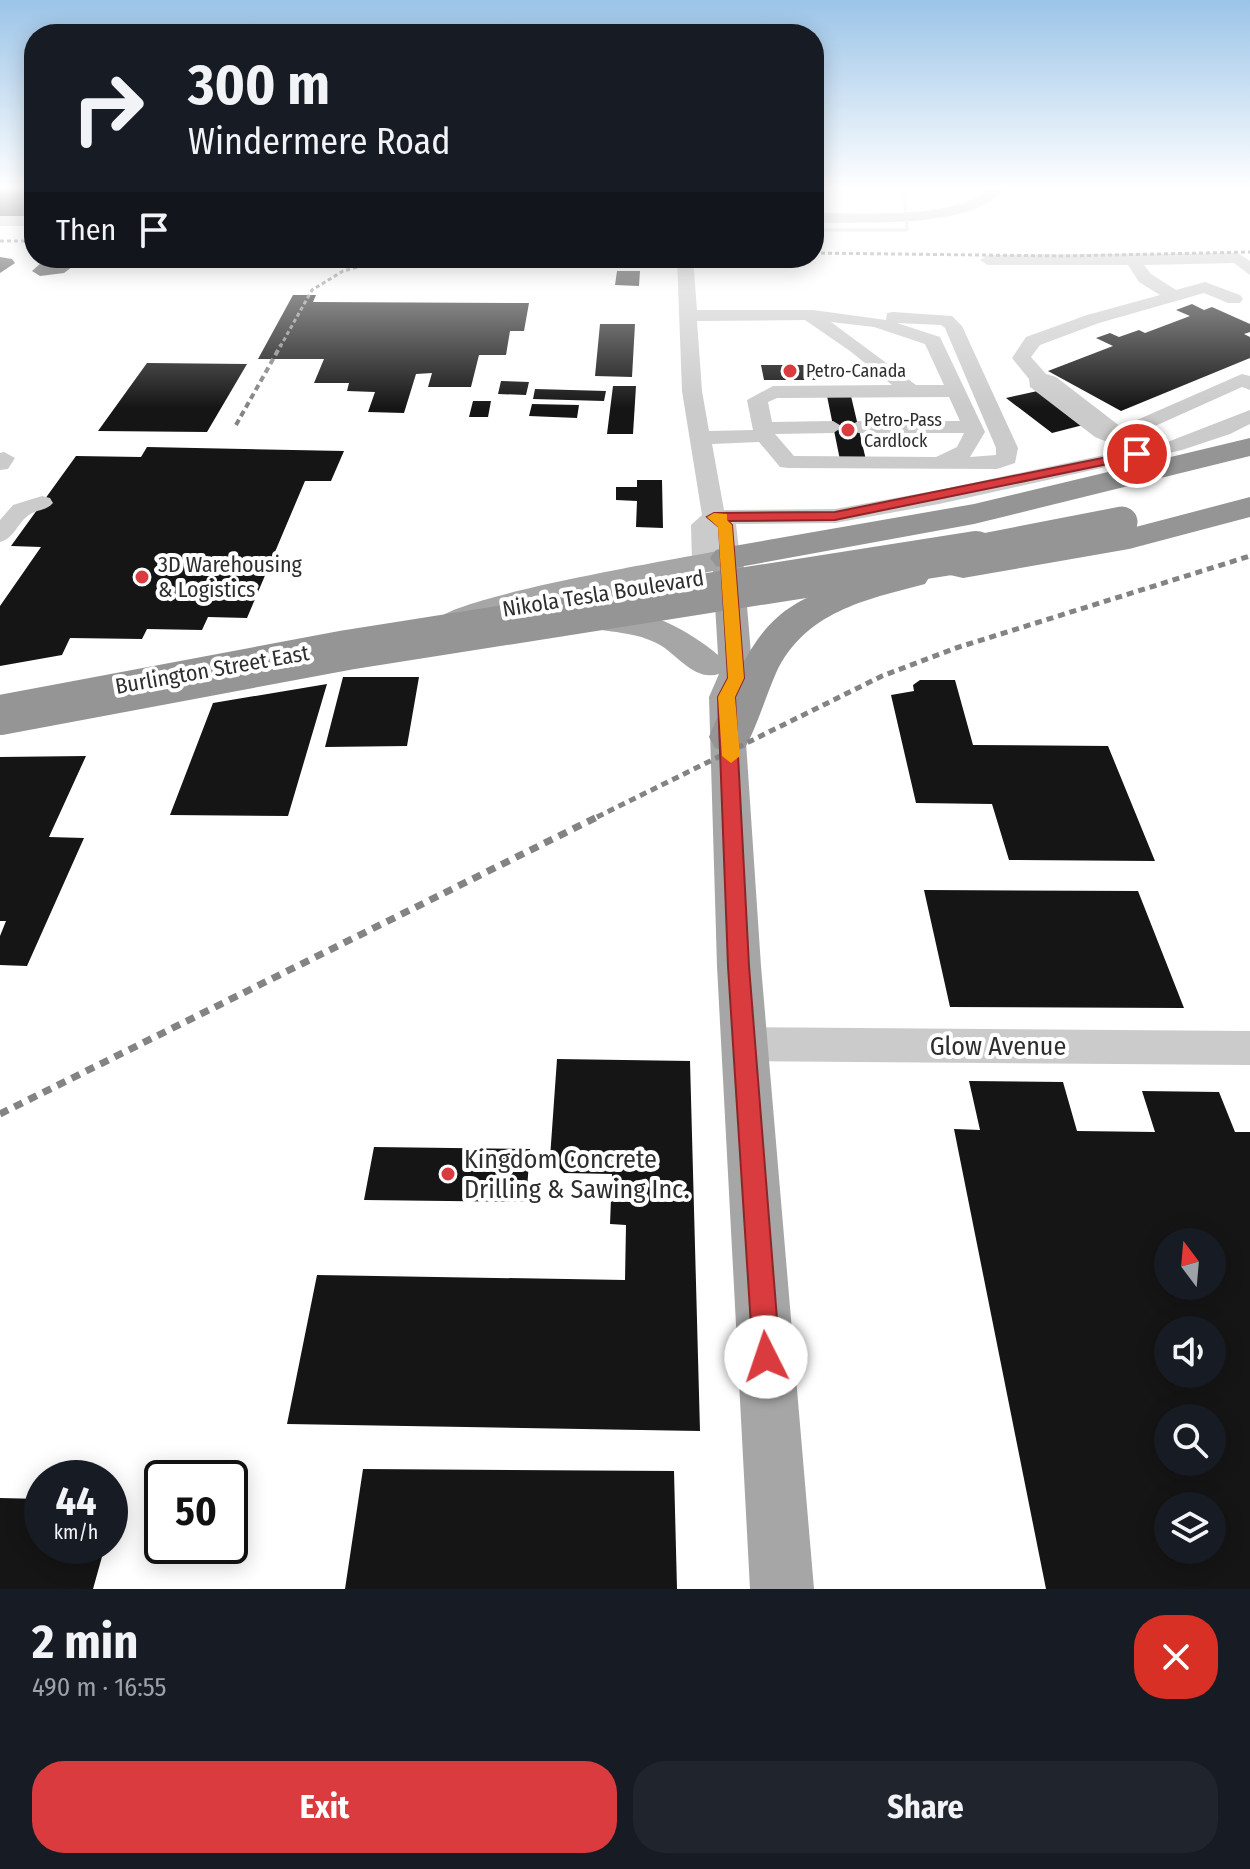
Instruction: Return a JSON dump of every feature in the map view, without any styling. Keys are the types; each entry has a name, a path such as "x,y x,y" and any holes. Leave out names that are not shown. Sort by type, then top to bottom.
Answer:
{"highway":[{"path":"717,581 848,538 974,514 1250,447"},
{"name":"Nikola Tesla Boulevard","path":"0,715 347,650 1004,547 1250,469"},
{"name":"Nikola Tesla Boulevard","path":"0,698 166,666 536,603 1001,528 1114,514 1250,488"},
{"path":"717,581 912,576 1129,539 1250,507"},
{"path":"730,737 754,682 774,645 790,624 816,607 912,576"}],"main road":[{"name":"Burlington Street East","path":"0,708 425,631 494,630 593,618 717,581"},
{"name":"Burlington Street East","path":"425,631 488,608 717,581"},
{"path":"494,630 717,581"},
{"path":"717,581 709,679 726,697"},
{"path":"717,581 736,678 726,697 739,966 782,1589"},
{"path":"593,618 653,626 688,645 708,665"}],"street":[{"path":"1133,260 1145,278 1243,306"},
{"path":"1142,260 1246,262"},
{"path":"686,268 692,391 714,517"},
{"path":"1137,454 1102,433 1037,383 1039,378 1021,358 1033,341 1093,319 1189,291 1250,280"},
{"path":"688,316 946,320 953,326 1007,448 1007,458 997,463 788,462 764,432 757,400 773,392 956,391"},
{"path":"812,317 911,391"},
{"path":"854,317 905,328 933,341 975,432 965,451 940,463"},
{"path":"1137,427 1247,380"},
{"path":"717,581 703,525 714,517 835,516 1175,446 1223,430 1250,416"},
{"path":"700,438 833,427"},
{"path":"858,427 973,427"},
{"path":"1060,453 1117,440"},
{"path":"0,535 21,510 42,503"},
{"name":"Glow Avenue","path":"745,1044 1250,1048"}],"building":[{"path":"0,260 13,260 15,263 0,273"},
{"path":"35,268 71,268 64,273 40,276 32,271"},
{"path":"617,271 640,271 639,286 615,285"},
{"path":"293,295 316,295 313,302 529,303 524,331 510,331 506,355 479,355 471,387 428,387 432,373 416,374 404,413 368,412 375,392 347,391 349,383 314,383 324,359 258,359"},
{"path":"1192,304 1204,310 1212,307 1250,324 1250,332 1244,334 1250,337 1250,358 1121,411 1048,371 1113,346 1096,338 1110,333 1119,337 1139,330 1145,333 1190,316 1176,310"},
{"path":"600,324 635,324 632,377 595,376"},
{"path":"147,363 247,364 207,432 98,431"},
{"path":"761,365 818,365 822,380 764,380"},
{"path":"501,381 529,382 526,395 498,394"},
{"path":"613,386 636,386 633,434 607,434"},
{"path":"535,389 606,391 604,401 533,399"},
{"path":"1042,390 1087,424 1052,433 1006,398"},
{"path":"827,396 851,396 866,460 840,460"},
{"path":"473,401 491,401 488,417 469,417"},
{"path":"532,404 579,405 577,418 529,416"},
{"name":"3D Warehousing & Logistics","path":"147,447 344,451 331,481 305,481 247,618 208,617 202,630 147,629 142,639 70,638 62,655 0,666 0,606 41,547 11,546 76,456 141,457"},
{"path":"637,480 662,480 663,528 636,527 637,501 616,500 616,487 637,487"},
{"path":"343,677 419,677 407,746 325,747"},
{"path":"920,680 955,680 973,745 1108,746 1155,861 1009,860 992,804 916,803 891,695 914,691 913,685"},
{"path":"327,684 288,816 170,815 213,703"},
{"path":"86,756 49,837 84,838 27,966 0,965 0,936 6,921 0,921 0,757"},
{"path":"924,890 1138,891 1184,1008 950,1007"},
{"path":"557,1059 690,1061 700,1431 287,1424 317,1275 625,1280 626,1225 610,1224 612,1174 564,1173 550,1158"},
{"path":"969,1081 1063,1082 1077,1131 1155,1132 1142,1091 1219,1092 1235,1132 1250,1132 1250,1589 1046,1589 954,1129 980,1130"},
{"name":"Kingdom Concrete Drilling & Sawing Inc.","path":"374,1147 530,1149 526,1202 364,1200"},
{"path":"363,1469 674,1471 677,1589 345,1589"},
{"path":"0,1498 24,1499 24,1564 100,1564 93,1589 0,1589"}],"railway":[{"path":"280,347 312,290 343,271 355,268"},
{"path":"236,425 281,345"},
{"path":"597,817 882,676 956,648 1250,556"},
{"path":"0,1114 601,815"}],"slow traffic":[{"path":"722,517 714,517 725,525 728,558 736,678 726,697 731,756"}],"place":[{"name":"Petro-Canada","path":"790,371"},
{"name":"Petro-Pass Cardlock","path":"848,430"},
{"name":"3D Warehousing & Logistics","path":"142,577"},
{"name":"Kingdom Concrete Drilling & Sawing Inc.","path":"448,1174"}],"route":[{"path":"766,1357 739,966 726,697 736,678 725,525 714,517 779,519 835,516 1137,454"}]}
